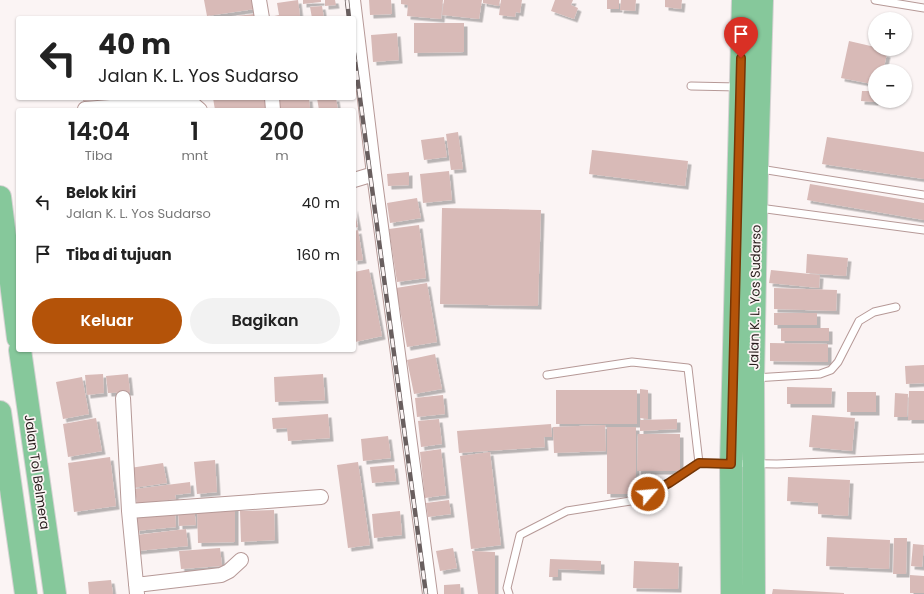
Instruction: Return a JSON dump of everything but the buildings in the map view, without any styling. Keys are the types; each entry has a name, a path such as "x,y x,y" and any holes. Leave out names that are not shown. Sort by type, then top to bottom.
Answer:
{"highway":[{"name":"Jalan K. L. Yos Sudarso","path":"743,0 731,464 743,517 754,594"},
{"name":"Jalan K. L. Yos Sudarso","path":"732,594 743,517 753,464 756,208 762,0"},
{"path":"0,197 16,322"},
{"name":"Jalan Tol Belmera","path":"20,352 54,594"},
{"path":"0,412 26,594"}],"street":[{"path":"259,0 262,16"},
{"path":"353,0 355,16"},
{"path":"356,25 374,174 430,594"},
{"path":"98,108 175,102 193,104 198,108"},
{"path":"356,179 374,174"},
{"path":"123,398 129,511 136,590 221,575 229,571 241,560"},
{"path":"129,511 321,497"}],"lane":[{"path":"874,0 924,8"},
{"path":"691,86 741,87"},
{"path":"757,169 924,195"},
{"path":"756,208 924,230"},
{"path":"753,379 820,374 831,370 838,362 859,321 874,312 896,308"},
{"path":"546,375 632,362 688,368 699,463"},
{"path":"509,594 507,588 520,535 567,511 637,500 669,483 699,463 777,464 924,458"}],"railway":[{"path":"347,0 349,16"},
{"path":"356,68 426,594"}],"route":[{"path":"648,494 669,483 699,463 731,464 741,58"}]}
